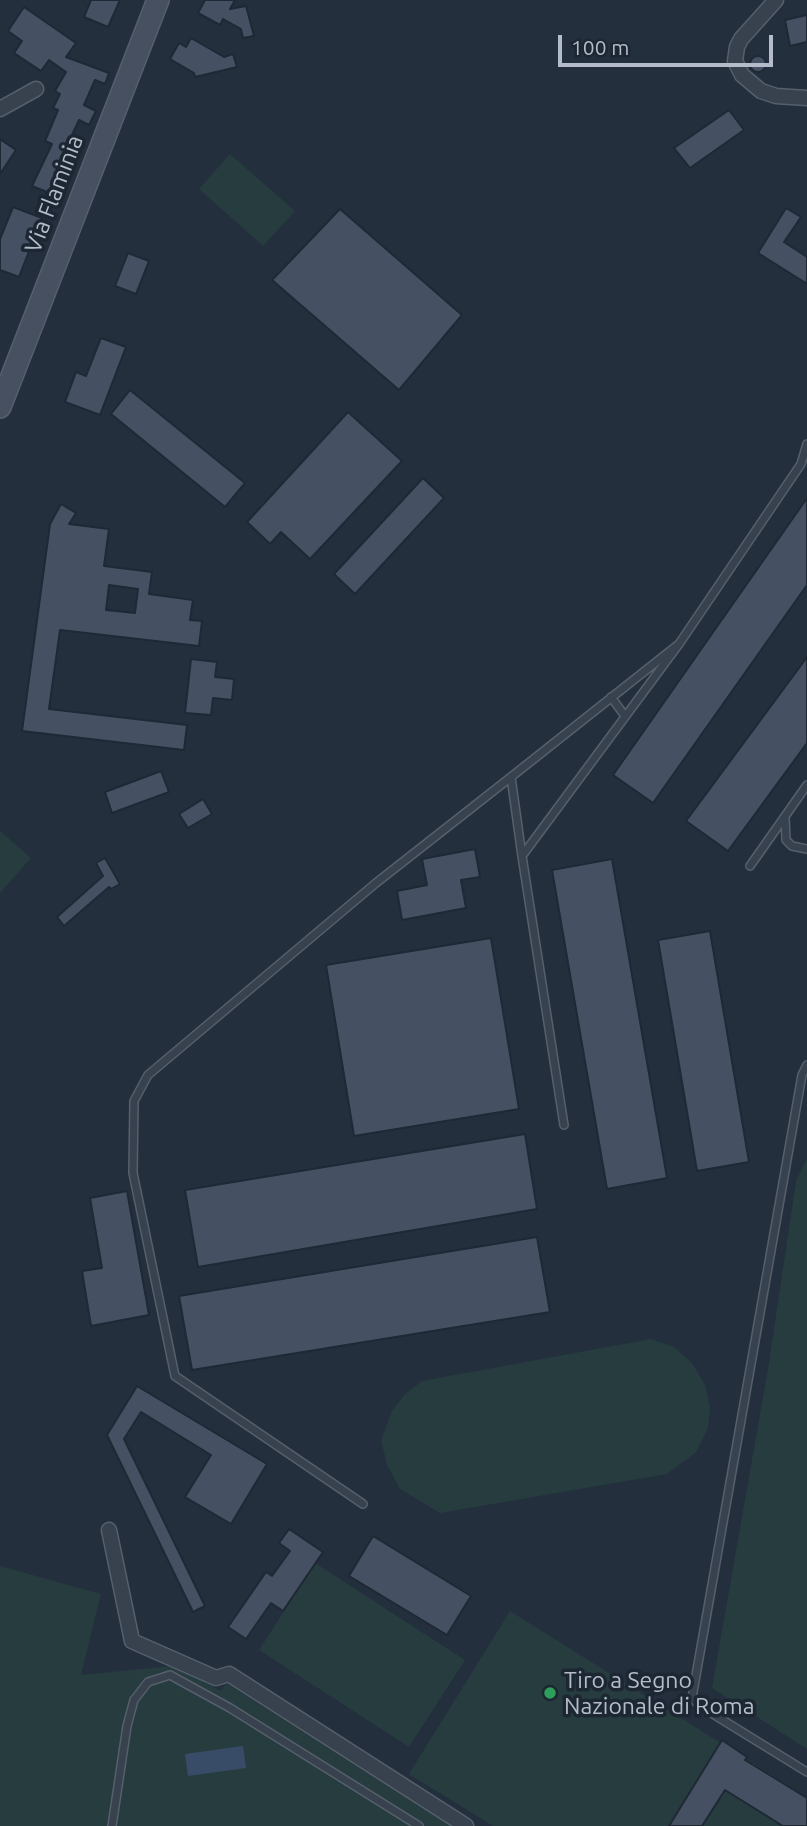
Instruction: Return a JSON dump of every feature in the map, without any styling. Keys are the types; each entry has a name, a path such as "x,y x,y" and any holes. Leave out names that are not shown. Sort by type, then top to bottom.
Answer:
{"street":[{"name":"Via Flaminia","path":"0,407 158,0"},
{"path":"776,0 741,39 735,61 742,75 761,91 776,96 807,98"},
{"path":"0,110 36,89"},
{"path":"109,1530 132,1640 216,1678 229,1675 466,1826"}],"lane":[{"path":"522,856 679,644 804,466 807,444"},
{"path":"363,1504 175,1376 133,1173 134,1101 148,1075 376,883 679,644"},
{"path":"611,697 625,716"},
{"path":"511,777 564,1125"},
{"path":"750,866 807,785"},
{"path":"785,817 786,840 792,846 807,849"},
{"path":"807,1065 802,1075 692,1698 699,1706 807,1772"},
{"path":"112,1826 127,1726 134,1700 148,1682 170,1675 230,1708 419,1826"}],"green space":[{"path":"230,154 295,211 263,246 199,189"},
{"path":"0,831 31,858 0,893"},
{"path":"807,1159 807,1749 712,1688 769,1363 796,1181"},
{"path":"651,1339 674,1347 692,1363 705,1385 710,1407 708,1428 696,1452 667,1474 440,1513 400,1489 387,1465 381,1440 392,1411 404,1395 422,1381"},
{"path":"315,1563 465,1660 409,1747 259,1650"},
{"path":"0,1566 101,1594 81,1675 173,1666 221,1691 226,1683 451,1826 0,1826"},
{"name":"Tiro a Segno Nazionale di Roma","path":"510,1611 807,1797 807,1826 493,1826 409,1774"}],"water":[{"path":"243,1746 246,1768 188,1776 185,1754"}],"building":[{"path":"91,0 120,0 108,27 84,17"},
{"path":"205,0 235,0 230,9 246,6 254,36 243,38 241,29 223,19 220,25 198,13"},
{"path":"24,7 76,43 66,57 109,73 105,84 95,80 84,105 96,111 89,125 79,120 57,167 64,170 61,176 69,179 62,198 32,186 52,144 45,141 58,110 53,108 60,94 55,91 66,72 49,60 41,71 14,53 22,41 8,31"},
{"path":"807,15 807,42 790,46 785,20"},
{"path":"191,38 224,57 233,54 237,67 195,77 194,73 170,59 179,43 186,47"},
{"path":"758,56 764,58 764,70 758,72 752,70 750,64 752,58"},
{"path":"729,110 744,130 690,168 674,148"},
{"path":"0,139 16,150 0,174"},
{"path":"13,207 42,218 19,277 0,270 0,239"},
{"path":"786,208 801,217 784,242 807,257 807,284 758,253"},
{"path":"340,209 462,315 399,390 272,280"},
{"path":"128,253 149,261 136,294 115,286"},
{"path":"101,338 126,347 100,415 65,402 76,372 86,376"},
{"path":"130,390 245,483 225,507 111,414"},
{"path":"348,412 402,461 310,559 281,532 270,544 247,522"},
{"path":"423,478 444,498 355,594 334,574"},
{"path":"807,498 807,585 653,803 613,775"},
{"path":"61,504 76,513 69,524 109,529 104,566 152,572 149,594 193,600 190,620 202,621 199,646 60,630 49,709 187,725 184,750 22,731 50,524","holes":["109,585 138,589 135,613 106,610"]},
{"path":"807,657 807,743 728,851 686,821"},
{"path":"191,659 217,662 215,677 234,679 232,700 213,698 211,715 185,713"},
{"path":"161,771 169,792 112,813 105,792"},
{"path":"203,799 212,814 188,828 179,814"},
{"path":"475,849 480,877 461,880 466,908 402,920 397,891 427,885 422,859"},
{"path":"105,858 120,884 111,889 109,887 64,926 57,917 103,876 96,863"},
{"path":"612,859 667,1178 607,1189 552,870"},
{"path":"710,931 749,1162 697,1171 658,940"},
{"path":"491,938 519,1109 354,1136 326,965"},
{"path":"525,1134 537,1209 198,1267 185,1190"},
{"path":"127,1191 149,1315 91,1326 82,1271 102,1268 90,1198"},
{"path":"537,1237 550,1312 192,1370 179,1296"},
{"path":"137,1386 267,1464 231,1524 185,1497 211,1455 141,1412 124,1439 205,1606 193,1612 107,1435"},
{"path":"289,1529 323,1552 283,1611 271,1603 246,1639 228,1627 266,1572 272,1576 290,1551 279,1543"},
{"path":"373,1536 471,1596 447,1635 349,1576"},
{"path":"722,1740 747,1757 745,1760 807,1798 807,1826 783,1826 725,1790 702,1826 669,1826"}],"place":[{"name":"Tiro a Segno Nazionale di Roma","path":"550,1693"}]}
